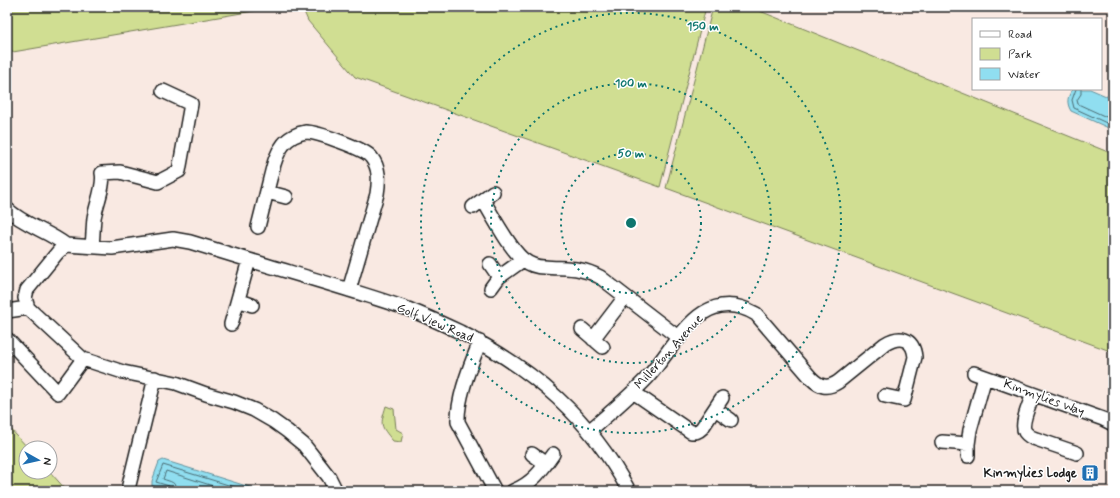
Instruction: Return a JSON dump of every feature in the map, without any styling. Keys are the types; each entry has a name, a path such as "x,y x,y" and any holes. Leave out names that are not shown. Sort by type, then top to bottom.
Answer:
{"street":[{"path":"92,247 94,218 101,186 102,173 120,172 158,182 179,171 191,104 163,91"},
{"path":"258,226 276,158 283,144 294,136 306,132 319,134 360,149 371,156 377,167 379,180 377,194 349,290"},
{"path":"267,192 286,197"},
{"path":"483,200 515,251 523,260 532,265 542,267 576,268 588,270 600,277 679,338"},
{"path":"7,209 16,217 56,238 66,245 58,252 27,290 25,298 28,308 83,359 122,372 176,383 254,410 273,421 304,444 329,477 336,491"},
{"name":"Golf View Road","path":"66,245 112,248 173,239 190,242 408,309 480,342 501,354 536,378 552,392 589,431 607,453 629,491"},
{"path":"231,324 249,260"},
{"path":"491,288 499,277 523,260"},
{"path":"490,264 499,277"},
{"path":"582,329 598,343 625,296"},
{"path":"238,300 252,305"},
{"name":"Millerton Avenue","path":"589,431 649,376 679,338 701,314 711,308 723,305 735,305 746,308 756,314 817,384 824,386 831,386 838,382 892,340 900,338 905,340 911,344 915,357 902,406 885,396"},
{"path":"7,311 28,308"},
{"path":"7,339 58,393 83,359"},
{"path":"480,342 474,355 459,405 458,422 495,491"},
{"name":"Kinmylies Way","path":"942,442 968,450 980,375 1103,419 1113,424"},
{"path":"129,484 155,378"},
{"name":"Millerton Avenue","path":"633,392 691,432 699,431 722,398"},
{"path":"1033,394 1024,420 1023,426 1025,432 1058,451 1077,453"},
{"path":"715,409 731,420"},
{"path":"513,491 531,481 550,459 532,454"}],"green space":[{"path":"7,7 271,7 271,8 7,53"},
{"path":"302,7 706,7 660,187 355,77 308,21"},
{"path":"713,7 750,7 1113,154 1113,352 666,188"},
{"path":"386,406 394,409 396,429 403,433 401,442 393,441 383,428 382,422"},
{"path":"7,425 21,440 18,440 18,480 57,480 67,491 7,491"}],"water":[{"path":"1073,90 1092,90 1113,99 1113,130 1071,111 1068,105 1070,94"},
{"path":"163,460 256,489 258,491 184,491 152,486 152,481 159,462"}],"place":[{"name":"Kinmylies Lodge","path":"1090,473"}]}
